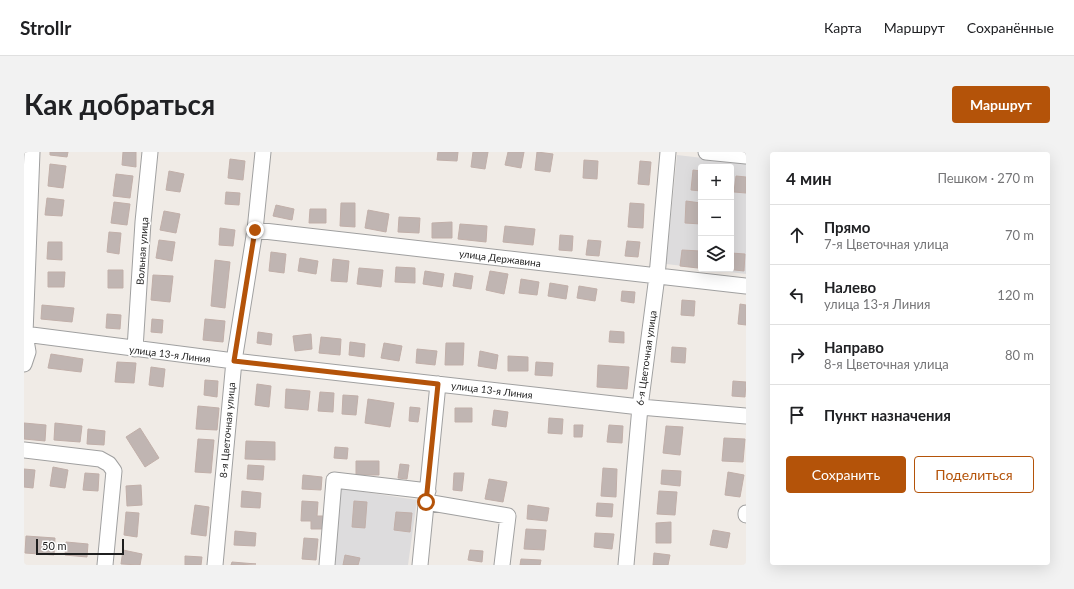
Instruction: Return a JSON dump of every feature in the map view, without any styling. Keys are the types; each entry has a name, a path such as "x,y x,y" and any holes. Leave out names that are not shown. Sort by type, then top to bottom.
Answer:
{"lane":[{"path":"24,364 28,352 24,334 32,152"},
{"name":"Вольная улица","path":"135,349 143,222 150,152"},
{"name":"8-я Цветочная улица","path":"214,565 234,361 255,230 264,152"},
{"name":"6-я Цветочная улица","path":"626,565 640,407 657,276 668,152"},
{"path":"706,152 746,156"},
{"name":"улица Державина","path":"255,230 746,286"},
{"name":"улица 13-я Линия","path":"24,334 234,361 640,407 746,416"},
{"path":"420,565 438,384"},
{"path":"24,450 100,459 109,464 114,472 104,565"},
{"path":"327,565 334,480 427,496 508,516 502,565"}],"shaded area":[{"path":"677,155 746,163 746,274 730,272 734,272 734,164 698,164 698,268 666,264"},
{"path":"338,488 417,500 408,565 330,565"}],"building":[{"path":"50,152 68,152 67,157 50,155"},
{"path":"123,152 136,152 136,167 122,165"},
{"path":"438,152 458,152 457,161 437,160"},
{"path":"473,152 488,152 485,169 471,167"},
{"path":"508,152 524,152 521,168 505,165"},
{"path":"537,152 553,154 550,172 535,170"},
{"path":"230,159 245,161 243,180 228,178"},
{"path":"584,160 598,161 597,179 583,178"},
{"path":"640,161 651,162 649,185 638,184"},
{"path":"50,164 66,166 63,188 48,186"},
{"path":"693,170 698,171 698,191 691,190"},
{"path":"169,171 184,174 180,192 166,190"},
{"path":"116,174 133,176 130,198 113,196"},
{"path":"736,176 746,177 746,193 734,192"},
{"path":"226,192 240,193 239,205 225,204"},
{"path":"47,198 64,200 62,216 45,215"},
{"path":"686,201 698,203 698,224 685,223"},
{"path":"114,202 130,204 127,225 111,223"},
{"path":"341,203 355,203 355,227 340,226"},
{"path":"630,203 644,204 643,228 628,227"},
{"path":"276,205 294,209 292,220 273,216"},
{"path":"310,209 326,209 326,223 309,223"},
{"path":"368,210 389,214 386,232 365,228"},
{"path":"164,211 180,214 176,233 160,230"},
{"path":"399,217 420,218 419,233 398,232"},
{"path":"452,222 452,238 432,238 432,223"},
{"path":"460,224 487,226 486,242 458,239"},
{"path":"505,226 535,229 533,245 503,242"},
{"path":"220,228 235,230 233,246 219,245"},
{"path":"109,232 121,233 119,254 107,252"},
{"path":"560,235 573,236 572,251 559,250"},
{"path":"159,240 175,242 172,261 156,258"},
{"path":"588,240 601,241 599,256 586,255"},
{"path":"627,241 640,242 638,257 625,256"},
{"path":"48,242 62,242 62,260 47,259"},
{"path":"682,250 698,251 698,268 680,266"},
{"path":"271,252 286,254 284,273 269,271"},
{"path":"734,253 745,254 744,271 734,270"},
{"path":"300,258 318,261 316,274 298,271"},
{"path":"333,259 349,261 347,282 331,281"},
{"path":"215,260 230,262 225,308 211,306"},
{"path":"396,267 415,268 415,283 395,282"},
{"path":"359,268 383,270 381,287 357,284"},
{"path":"108,270 123,270 123,288 108,288"},
{"path":"425,271 444,274 442,287 423,284"},
{"path":"490,271 508,274 504,294 486,290"},
{"path":"48,272 65,272 64,287 48,287"},
{"path":"455,273 473,276 471,289 453,286"},
{"path":"153,275 173,276 170,302 151,300"},
{"path":"521,279 539,282 537,295 519,293"},
{"path":"550,283 568,286 566,299 548,296"},
{"path":"579,286 597,289 595,301 577,298"},
{"path":"622,291 635,292 634,303 621,301"},
{"path":"682,300 695,301 694,316 681,315"},
{"path":"740,304 746,305 746,325 738,324"},
{"path":"42,305 74,308 72,322 41,319"},
{"path":"107,314 121,315 120,329 106,328"},
{"path":"152,319 163,320 162,333 151,332"},
{"path":"205,319 225,321 223,342 203,340"},
{"path":"610,331 624,332 624,343 609,342"},
{"path":"258,332 272,334 271,345 257,343"},
{"path":"311,334 312,349 295,351 293,336"},
{"path":"321,337 341,339 340,355 319,353"},
{"path":"350,342 365,344 364,357 349,355"},
{"path":"384,343 402,346 399,361 381,358"},
{"path":"446,343 464,343 463,365 445,365"},
{"path":"672,347 686,348 685,363 671,362"},
{"path":"417,349 437,351 435,365 416,363"},
{"path":"480,351 498,355 496,369 478,366"},
{"path":"51,354 83,359 81,372 48,368"},
{"path":"508,356 528,357 528,371 508,371"},
{"path":"117,362 136,363 134,383 115,382"},
{"path":"536,362 553,363 552,376 535,375"},
{"path":"598,365 629,367 627,389 597,387"},
{"path":"151,367 165,369 163,387 149,385"},
{"path":"205,380 218,381 217,397 204,395"},
{"path":"733,381 746,382 745,397 732,396"},
{"path":"257,384 271,386 269,407 255,405"},
{"path":"286,389 310,391 308,410 285,408"},
{"path":"320,392 334,393 333,412 318,411"},
{"path":"343,395 358,396 356,415 342,414"},
{"path":"368,399 394,403 390,427 365,423"},
{"path":"198,406 219,408 217,430 196,429"},
{"path":"410,407 420,408 418,422 409,421"},
{"path":"455,408 472,408 472,422 455,422"},
{"path":"494,410 508,412 506,427 492,425"},
{"path":"549,418 563,419 562,434 548,433"},
{"path":"24,423 46,425 45,441 24,439"},
{"path":"55,423 82,426 80,442 54,440"},
{"path":"574,425 583,425 582,437 574,437"},
{"path":"609,425 623,426 622,443 607,442"},
{"path":"666,426 683,427 680,455 663,453"},
{"path":"140,428 159,458 145,467 126,437"},
{"path":"88,429 105,431 104,445 87,444"},
{"path":"724,438 745,439 743,462 722,461"},
{"path":"198,439 214,440 211,473 195,472"},
{"path":"246,441 275,442 275,460 245,459"},
{"path":"335,447 348,448 347,459 334,458"},
{"path":"356,461 379,461 379,475 356,475"},
{"path":"400,464 409,465 407,479 398,478"},
{"path":"248,465 264,466 263,480 247,479"},
{"path":"53,467 68,470 65,488 50,486"},
{"path":"603,468 617,469 616,497 601,496"},
{"path":"24,469 35,470 33,488 24,487"},
{"path":"662,470 681,471 680,486 661,484"},
{"path":"728,472 744,475 740,497 725,495"},
{"path":"85,473 99,474 98,491 83,490"},
{"path":"454,473 464,473 462,491 453,490"},
{"path":"303,475 322,477 321,490 302,489"},
{"path":"489,479 507,482 503,502 485,499"},
{"path":"141,485 142,505 127,506 126,486"},
{"path":"242,491 261,493 260,508 241,507"},
{"path":"659,491 677,492 675,515 657,514"},
{"path":"302,501 318,502 317,516 323,516 323,529 311,529 311,521 301,521"},
{"path":"354,501 367,502 365,528 352,527"},
{"path":"597,503 613,504 612,517 596,516"},
{"path":"195,505 209,507 206,536 191,534"},
{"path":"528,505 549,508 547,521 527,519"},
{"path":"126,512 139,513 137,537 124,535"},
{"path":"396,512 412,513 410,532 394,530"},
{"path":"671,522 671,543 656,543 656,523"},
{"path":"526,529 546,530 544,550 524,549"},
{"path":"713,530 730,533 727,548 710,545"},
{"path":"235,531 256,533 255,546 234,545"},
{"path":"595,533 614,534 612,549 594,547"},
{"path":"26,536 55,538 54,555 25,553"},
{"path":"304,538 318,539 316,560 302,559"},
{"path":"66,542 88,544 87,557 65,555"},
{"path":"123,550 142,554 140,565 121,564"},
{"path":"470,550 483,551 482,562 468,560"},
{"path":"654,553 670,555 668,565 653,565"},
{"path":"345,555 360,558 358,565 343,565"},
{"path":"185,556 202,557 201,565 185,565"},
{"path":"521,559 541,560 540,565 520,565"},
{"path":"232,562 256,564 231,565"}],"route":[{"path":"255,230 234,361 438,384 426,502"}]}
